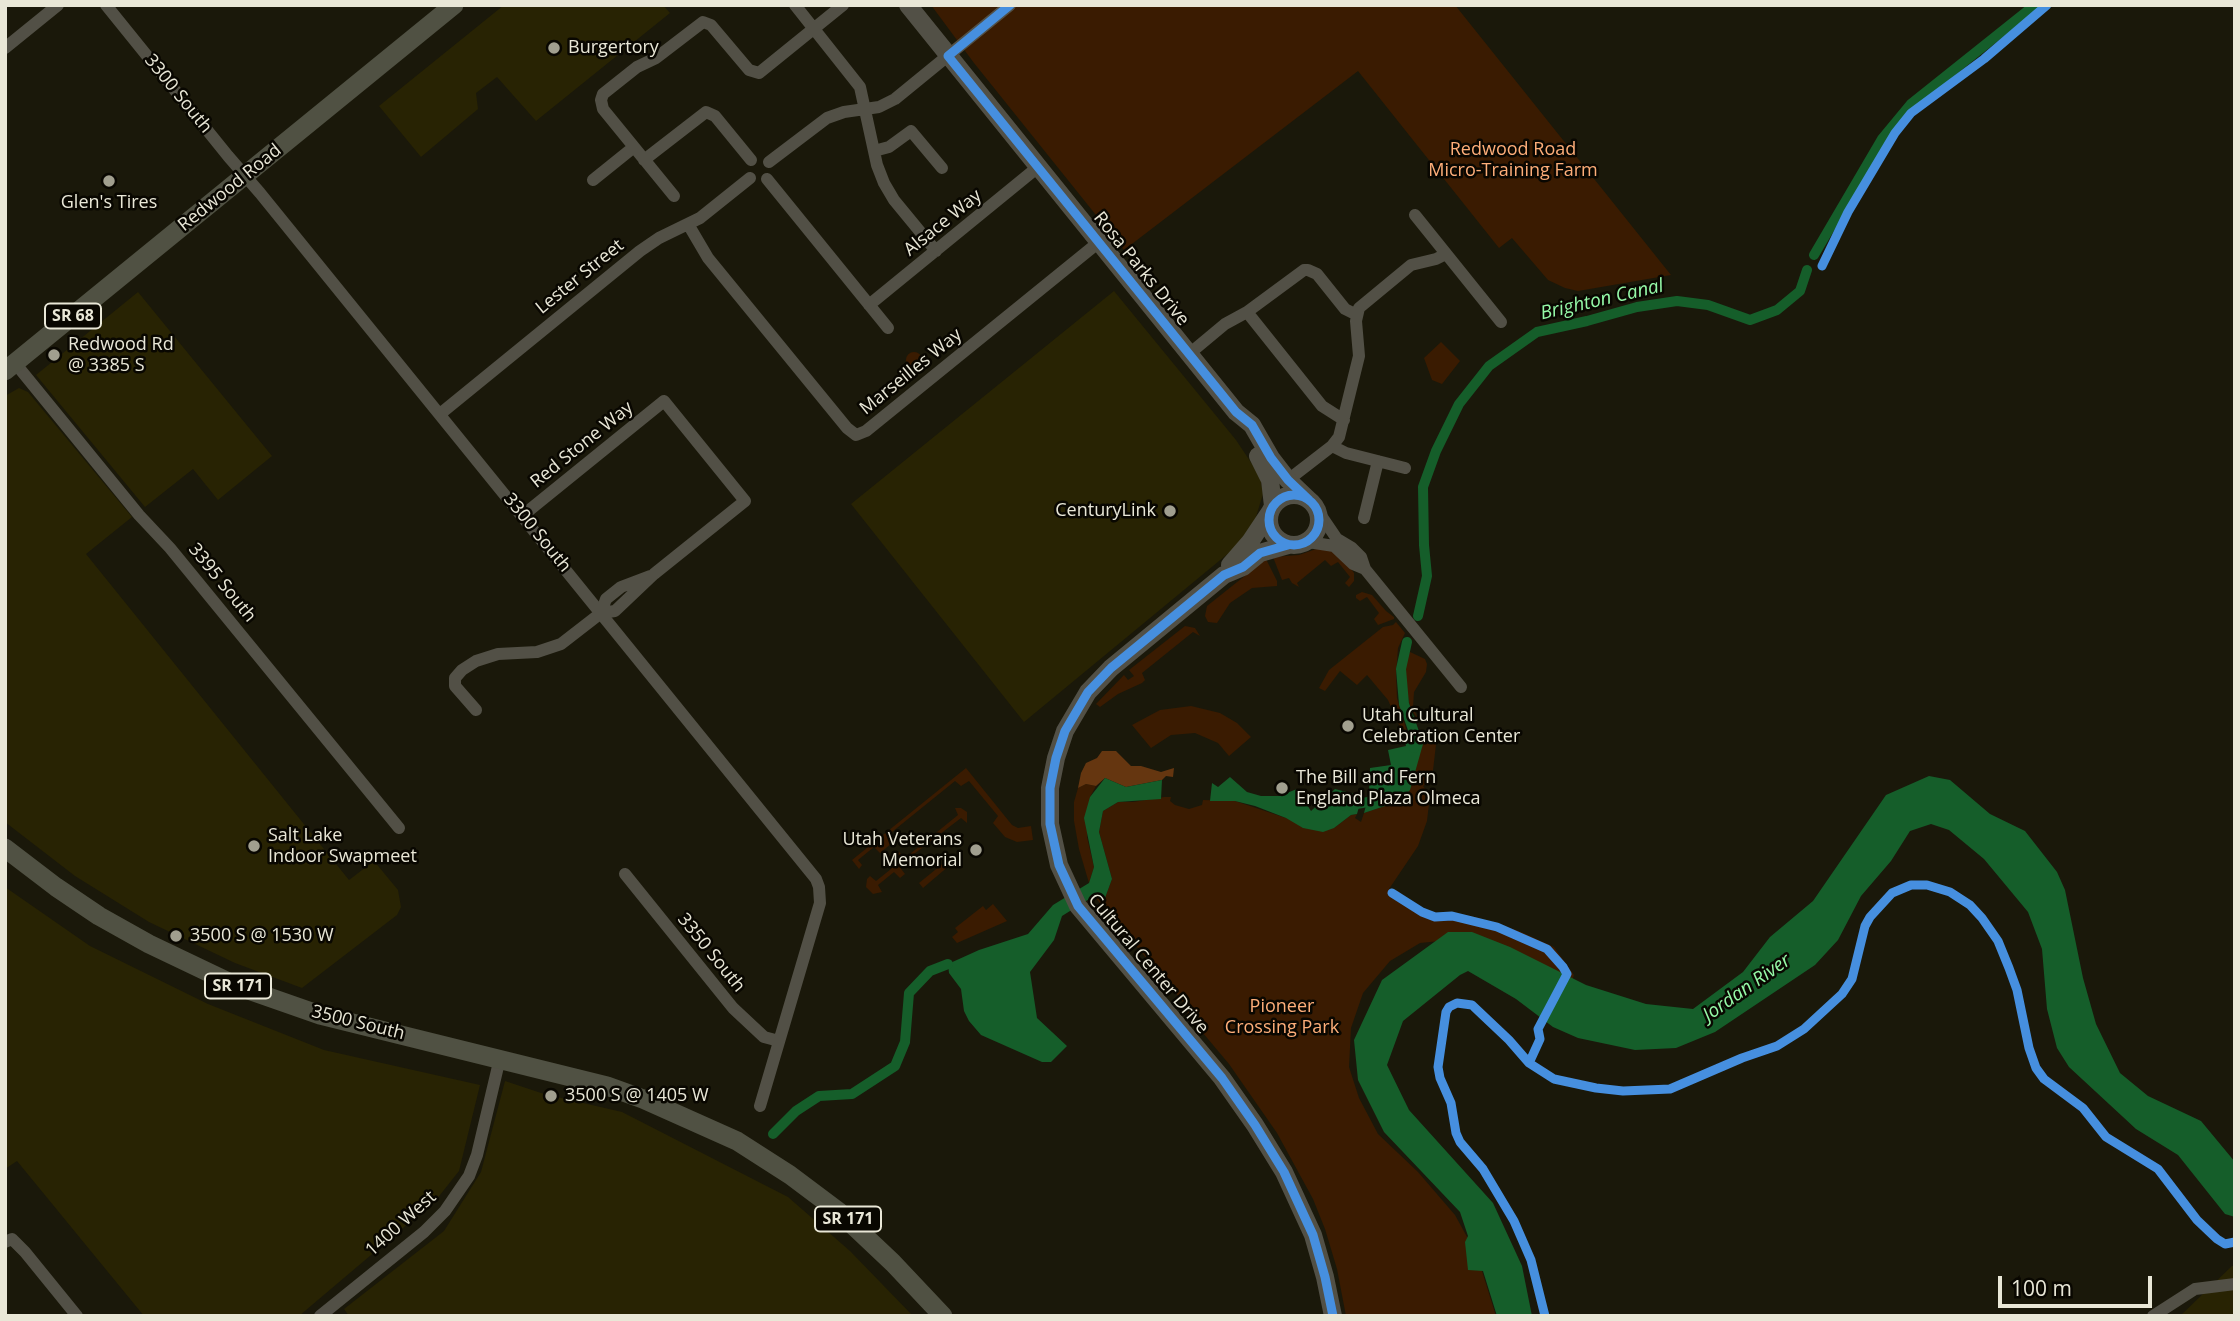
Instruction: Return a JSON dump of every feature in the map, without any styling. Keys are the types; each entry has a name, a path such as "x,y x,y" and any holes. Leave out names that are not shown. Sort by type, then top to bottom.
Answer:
{"main road":[{"name":"Redwood Road","path":"10,367 454,5"},
{"name":"3500 South","path":"5,848 99,916 217,978 320,1015 607,1086 737,1141 790,1175 838,1211 893,1263 943,1316"}],"street":[{"path":"5,48 58,5"},
{"name":"3300 South","path":"106,5 811,872 819,887 820,903 760,1106"},
{"path":"795,5 858,83 877,165 889,192 936,251"},
{"path":"674,196 603,109 601,100 606,92 637,66 656,58 701,22 711,25 747,69 756,73 764,70 843,5"},
{"name":"Rosa Parks Drive","path":"908,5 1236,412 1252,425 1288,480 1314,506 1333,534 1361,557 1365,569 1461,687"},
{"path":"769,162 827,118 844,112 880,107 895,99 1010,5"},
{"path":"644,160 706,113 715,116 751,160"},
{"path":"874,151 889,147 911,131 943,168"},
{"path":"593,180 634,147"},
{"path":"763,158 769,162 772,169 767,179 760,182 750,178 747,167 751,160 763,158"},
{"name":"Alsace Way","path":"869,305 1038,167"},
{"name":"Lester Street","path":"440,414 640,251 709,211 750,178"},
{"path":"767,179 888,328"},
{"path":"1415,215 1501,322"},
{"name":"Marseilles Way","path":"688,223 708,258 847,428 856,435 866,431 1099,242"},
{"path":"1288,480 1332,446 1339,437 1359,356 1357,315 1360,306 1409,266 1446,254"},
{"path":"1189,354 1225,324 1247,313 1295,275 1308,270 1320,278 1345,309 1357,315"},
{"path":"1247,313 1322,407 1343,420"},
{"name":"3395 South","path":"10,367 177,556 398,828"},
{"name":"Red Stone Way","path":"522,516 664,401 745,500 654,574 621,587 606,599 601,612"},
{"name":"Rosa Parks Drive","path":"1236,412 1242,432 1255,450 1270,480 1271,509"},
{"path":"1332,446 1346,453 1405,468"},
{"path":"1364,518 1378,461"},
{"path":"1290,495 1304,497 1314,506 1319,518 1317,532 1308,542 1288,545 1272,533 1268,519 1277,501 1290,495"},
{"name":"Cultural Center Drive","path":"1271,509 1224,575 1099,679 1065,731 1053,773 1049,805 1052,842 1074,900 1100,935 1240,1102 1296,1195 1313,1235 1333,1316"},
{"name":"Rosa Parks Drive","path":"1308,542 1334,547 1353,564 1365,569"},
{"name":"Cultural Center Drive","path":"1224,575 1243,568 1260,553 1288,545"},
{"path":"476,710 455,686 455,678 462,670 486,657 537,652 561,644 601,612"},
{"name":"3350 South","path":"625,874 733,1008 764,1037 779,1041"},
{"name":"1400 West","path":"320,1316 446,1211 469,1175 477,1156 500,1058"},
{"path":"8,1241 77,1316"},
{"path":"2155,1314 2195,1289 2235,1284"}],"shaded area":[{"path":"504,5 663,5 670,13 536,121 497,77 476,93 478,109 421,157 379,106"},
{"path":"1114,291 1236,440 1260,476 1263,494 1255,520 1236,547 1024,722 851,504"},
{"path":"138,292 272,456 218,500 193,469 145,507 36,375"},
{"path":"19,388 28,392 132,517 86,554 349,880 374,861 398,890 401,907 397,915 302,988 235,963 149,922 75,876 5,822 5,396"},
{"path":"1102,751 1116,751 1131,766 1161,772 1174,768 1173,777 1166,776 1162,780 1126,787 1105,778 1096,786 1086,784 1078,788 1086,763 1097,758"},
{"path":"5,887 90,946 208,1004 324,1050 480,1085 459,1171 436,1200 299,1316 144,1316 17,1161 5,1169"},
{"path":"505,1081 544,1094 622,1112 788,1197 850,1251 913,1316 349,1316 344,1309 444,1231 481,1172"},
{"path":"2235,1266 2235,1316 2180,1316"}],"green space":[{"name":"Redwood Road Micro-Training Farm","path":"931,5 1455,5 1671,275 1578,291 1548,280 1512,238 1499,248 1358,71 1124,250 974,63"},
{"path":"1441,342 1460,361 1442,384 1432,380 1424,358"},
{"path":"914,352 920,354 920,366 914,368 908,366 906,360 908,354"},
{"path":"1326,548 1343,558 1354,573 1354,581 1349,587 1345,583 1350,577 1338,562 1331,566 1325,560 1297,583 1299,587 1289,578 1282,580 1273,557 1299,555"},
{"path":"1266,559 1277,586 1252,588 1230,603 1217,623 1208,622 1205,616 1207,606"},
{"path":"1362,592 1372,595 1394,619 1378,625 1374,619 1379,613 1367,597 1360,601 1356,598 1356,595"},
{"path":"1396,622 1405,633 1398,648 1396,675 1397,698 1407,732 1403,734 1388,700 1367,675 1357,685 1340,671 1325,691 1319,688 1329,670 1383,627"},
{"path":"1185,626 1195,628 1200,636 1193,632 1142,673 1145,680 1142,683 1118,694 1100,707 1096,704 1124,675 1128,680 1134,676 1129,670"},
{"path":"1410,652 1425,659 1427,664 1426,672 1414,692 1413,707 1419,721 1410,707 1406,686 1405,659"},
{"path":"1191,706 1220,713 1237,723 1251,737 1229,756 1218,743 1195,733 1171,735 1151,748 1132,725 1160,710"},
{"name":"Pioneer Crossing Park","path":"1423,733 1437,736 1432,779 1423,786 1430,795 1427,821 1418,846 1389,889 1398,891 1417,907 1437,914 1471,916 1519,931 1554,947 1574,975 1570,987 1450,940 1420,943 1390,961 1363,993 1351,1028 1349,1067 1359,1098 1378,1134 1418,1172 1455,1215 1477,1255 1496,1316 1346,1316 1337,1269 1325,1229 1313,1199 1277,1133 1229,1064 1187,1014 1189,1009 1094,896 1105,898 1112,879 1099,832 1103,811 1118,802 1164,797 1171,797 1170,801 1175,805 1189,809 1202,805 1203,800 1235,801 1286,818 1334,828 1351,815 1357,814 1355,818 1361,822 1364,813 1400,801 1425,737"},
{"path":"966,768 1012,825 1018,828 1031,826 1033,840 1017,842 1005,837 993,823 998,816 969,781 961,786 955,781 887,836 892,843 880,853 874,847 858,860 862,865 859,869 852,860"},
{"path":"1086,784 1096,786 1090,797 1087,837 1094,867 1089,883 1074,821 1074,802 1078,788"},
{"path":"955,808 967,812 967,823 961,818 901,864 894,856 899,852 905,858 958,815"},
{"path":"892,857 905,874 900,878 894,872 878,885 882,892 873,894 866,887 867,879 870,876 876,881 891,869 887,862"},
{"path":"946,861 950,865 923,888 919,883"},
{"path":"993,904 1007,921 957,943 952,937 958,932 955,928 983,906 986,910"}],"water":[{"path":"1423,733 1425,737 1410,790 1400,801 1364,813 1369,794 1370,768 1391,765 1388,750 1406,746 1404,738"},
{"name":"Jordan River","path":"1929,776 1950,780 1990,814 2025,831 2057,872 2065,890 2083,978 2096,1024 2120,1073 2148,1096 2201,1121 2235,1162 2235,1217 2225,1214 2178,1155 2136,1129 2069,1067 2057,1048 2047,1009 2042,949 2028,912 1984,859 1949,830 1931,824 1910,831 1891,861 1861,896 1838,940 1815,965 1715,1032 1676,1048 1635,1050 1578,1038 1553,1027 1516,999 1468,971 1403,1021 1387,1065 1409,1110 1493,1203 1522,1266 1532,1316 1497,1316 1483,1271 1468,1270 1465,1242 1468,1236 1460,1212 1384,1132 1358,1080 1354,1040 1382,980 1448,932 1472,932 1510,947 1586,985 1646,1004 1693,1009 1743,972 1770,937 1813,901 1886,795"},
{"path":"1230,777 1247,792 1261,796 1279,796 1297,789 1311,811 1335,789 1362,796 1357,814 1323,832 1303,828 1255,806 1235,801 1210,801 1212,783 1218,787"},
{"path":"1105,778 1126,787 1162,780 1161,799 1118,802 1103,811 1099,832 1112,879 1105,898 1094,896 1062,916 1054,940 1030,972 1037,1018 1067,1046 1051,1062 1042,1062 981,1035 964,1011 961,989 949,973 948,964 979,950 1028,934 1053,905 1089,883 1094,867 1084,818 1090,797"}],"waterway":[{"name":"Brighton Canal","path":"1814,255 1882,139 1911,104 2035,5"},
{"name":"Brighton Canal","path":"1418,616 1427,576 1423,487 1436,451 1459,404 1489,366 1537,332 1637,307 1677,301 1708,305 1750,320 1777,310 1800,291 1807,270"},
{"name":"Brighton Canal","path":"1407,642 1401,669 1404,704 1415,735 1414,748"},
{"name":"Brighton Canal","path":"1345,806 1368,802 1380,796"},
{"name":"Brighton Canal","path":"773,1134 796,1111 819,1096 852,1094 895,1066 905,1042 909,993 930,971 948,964"}],"cycle path":[{"path":"1010,5 948,56 1236,412 1252,425 1271,458 1288,480 1309,500"},
{"path":"1822,266 1848,212 1895,133 1911,113 1984,59 2047,5"},
{"path":"1294,495 1312,502 1319,520 1312,538 1294,545 1276,538 1269,520 1276,502 1294,495"},
{"path":"1288,545 1260,553 1243,567 1224,575 1111,668 1088,692 1065,731 1056,758 1050,788 1050,824 1059,865 1078,906 1222,1078 1284,1172 1313,1235 1333,1316"},
{"path":"1545,1316 1531,1260 1514,1221 1483,1169 1460,1142 1456,1133 1451,1103 1438,1067 1449,1007 1457,1003 1472,1005 1529,1063 1554,1079 1623,1091 1670,1089 1777,1046 1804,1029 1842,994 1852,979 1865,926 1870,917 1892,893 1911,885 1927,885 1950,892 1970,905 1998,941 2017,990 2029,1048 2036,1068 2044,1079 2083,1108 2106,1137 2158,1169 2197,1220 2217,1239 2225,1244 2235,1242"},
{"path":"1392,893 1435,917 1452,916 1497,927 1547,949 1563,967 1567,974 1538,1029 1540,1039 1529,1063"}],"place":[{"name":"Burgertory","path":"554,48"},
{"name":"Glen's Tires","path":"109,181"},
{"name":"Redwood Rd @ 3385 S","path":"54,355"},
{"name":"CenturyLink","path":"1170,511"},
{"name":"Utah Cultural Celebration Center","path":"1348,726"},
{"name":"The Bill and Fern England Plaza Olmeca","path":"1282,788"},
{"name":"Salt Lake Indoor Swapmeet","path":"254,846"},
{"name":"Utah Veterans Memorial","path":"976,850"},
{"name":"3500 S @ 1530 W","path":"176,936"},
{"name":"3500 S @ 1405 W","path":"551,1096"}]}
